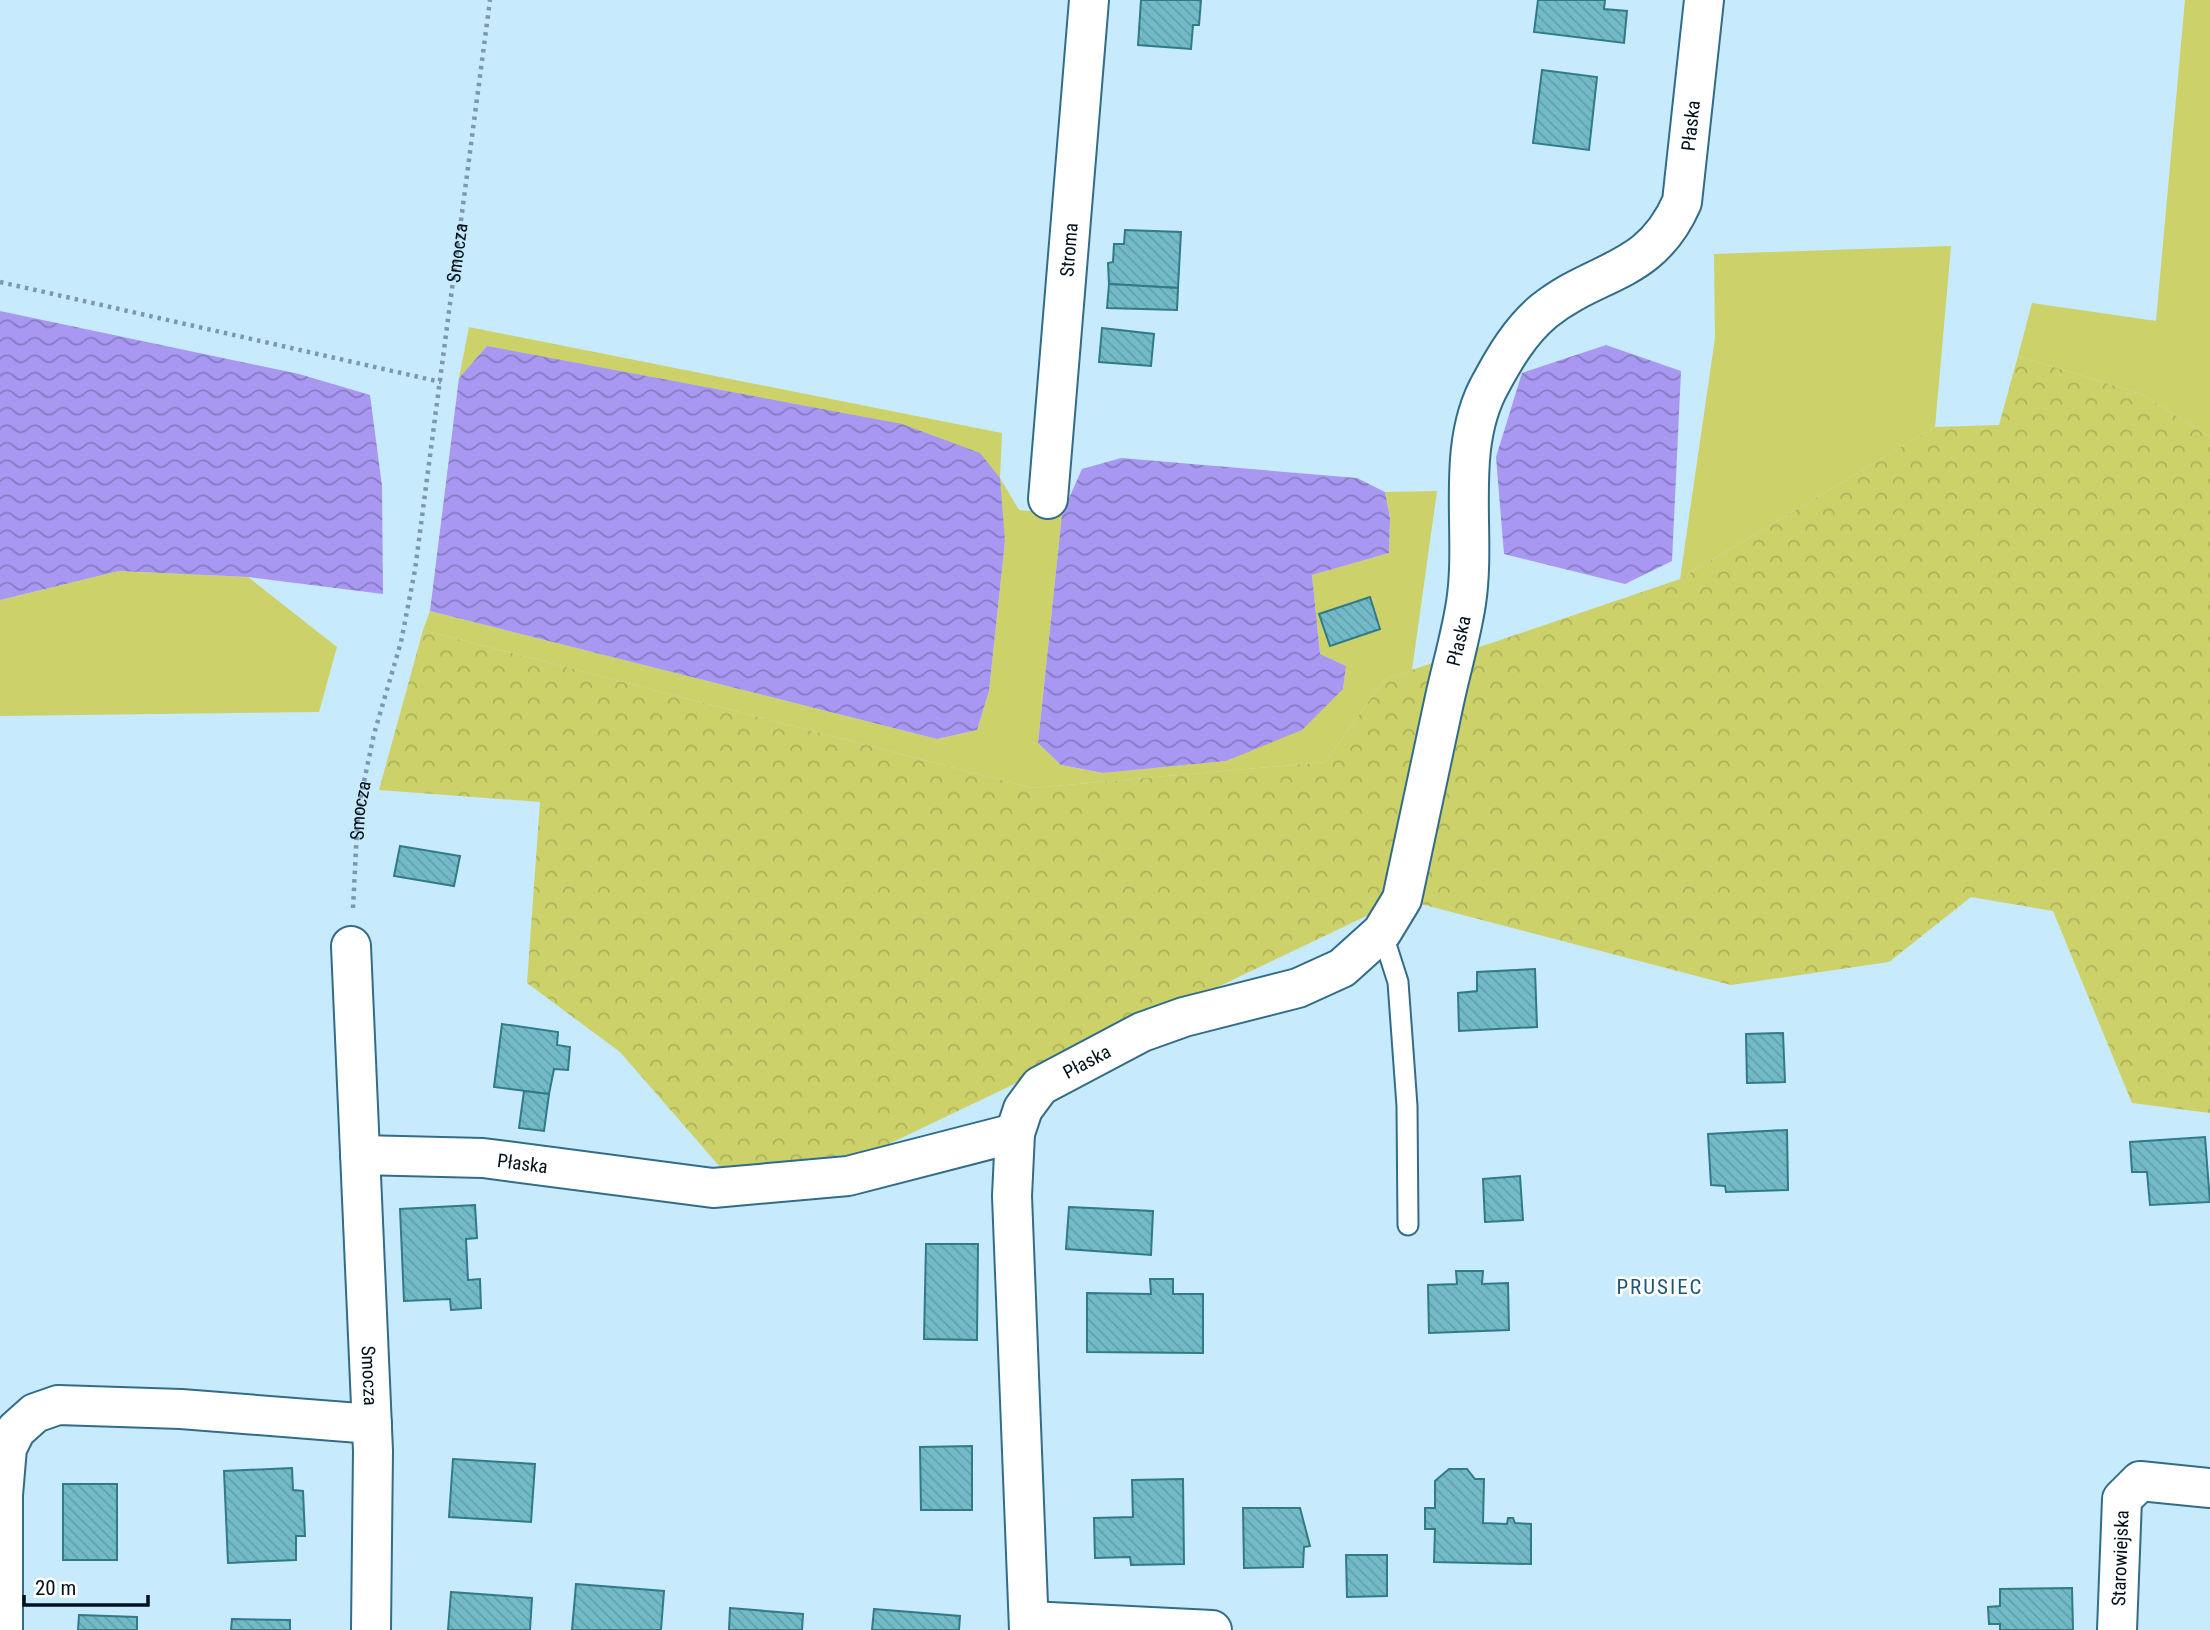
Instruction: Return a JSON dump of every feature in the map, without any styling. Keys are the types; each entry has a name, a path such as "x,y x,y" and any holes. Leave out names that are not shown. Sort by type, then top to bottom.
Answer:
{"street":[{"name":"Stroma","path":"1048,499 1089,0"},
{"name":"Płaska","path":"1212,1630 1029,1626 1012,1196 1015,1133 1023,1109 1040,1086 1065,1072 1142,1032 1184,1017 1309,983 1342,968 1382,932 1402,899 1466,603 1471,550 1470,467 1475,420 1488,387 1514,343 1544,312 1625,267 1670,229 1682,202 1704,0"},
{"name":"Smocza","path":"351,946 372,1424 371,1630"},
{"name":"Płaska","path":"360,1155 483,1158 713,1188 848,1176 1015,1133"},
{"path":"3,1630 3,1495 7,1448 16,1430 35,1413 58,1405 72,1405 181,1409 372,1424"},
{"name":"Starowiejska","path":"2117,1630 2122,1499 2140,1480 2210,1488"}],"lane":[{"path":"1382,932 1398,982 1407,1106 1408,1225"}],"path":[{"name":"Smocza","path":"351,946 358,810 374,734 401,642 415,570 490,0"},
{"path":"0,282 441,382"}],"green space":[{"path":"2185,0 2210,0 2210,437 2141,394 2018,356 2032,303 2156,321"},
{"path":"1951,246 1935,427 1680,579 1715,338 1714,254"},
{"path":"469,327 1002,433 1000,478 1019,510 1062,514 1038,743 1061,765 1102,773 1226,761 1343,689 1346,666 1320,654 1312,575 1389,553 1390,518 1385,492 1437,491 1412,670 1385,679 1325,762 1032,788 423,630 430,611 937,739 977,730 989,691 1005,541 487,346 459,378"},
{"path":"2018,356 2141,394 2210,437 2210,1113 2132,1103 2053,911 1971,897 1889,962 1731,985 1402,899 872,1152 721,1168 620,1052 527,983 540,802 379,790 423,630 1032,788 1325,762 1385,679 1680,579 1935,427 1999,425"},
{"path":"119,571 248,577 337,647 319,712 0,716 0,600"}],"water":[{"path":"0,311 299,374 370,395 382,486 383,594 248,577 119,571 0,600"},
{"path":"1606,345 1681,371 1672,561 1625,584 1504,554 1496,457 1522,373"},
{"path":"487,346 902,424 980,453 1000,478 1005,541 989,691 977,730 937,739 430,611 459,378"},
{"path":"1121,458 1357,478 1385,492 1390,518 1389,553 1312,575 1320,654 1346,666 1343,689 1302,730 1226,761 1103,773 1061,765 1038,743 1062,514 1082,469"}],"building":[{"path":"1141,0 1201,0 1199,25 1193,25 1191,49 1138,45"},
{"path":"1538,0 1605,0 1604,9 1627,11 1624,43 1534,32"},
{"path":"1542,70 1597,77 1589,150 1533,143"},
{"path":"1125,230 1181,232 1178,288 1109,284 1108,263 1113,262 1114,244 1124,244"},
{"path":"1109,284 1178,288 1177,310 1107,308"},
{"path":"1102,328 1154,334 1151,366 1099,362"},
{"path":"1370,597 1380,629 1330,646 1319,614"},
{"path":"400,846 460,856 454,886 394,876"},
{"path":"1535,969 1537,1027 1459,1031 1458,993 1477,991 1477,972"},
{"path":"502,1024 558,1032 557,1045 570,1047 568,1070 554,1069 549,1094 494,1087"},
{"path":"1783,1033 1785,1082 1747,1083 1746,1034"},
{"path":"524,1091 549,1094 544,1131 519,1128"},
{"path":"1787,1130 1788,1190 1726,1192 1725,1186 1711,1185 1708,1134"},
{"path":"2205,1137 2210,1202 2150,1205 2147,1172 2132,1172 2130,1142"},
{"path":"1520,1176 1523,1220 1485,1222 1483,1179"},
{"path":"475,1205 477,1238 466,1239 468,1280 480,1279 481,1308 451,1310 450,1299 404,1301 400,1209"},
{"path":"1069,1207 1153,1211 1151,1255 1066,1249"},
{"path":"926,1244 978,1244 977,1340 924,1339"},
{"path":"1456,1271 1483,1271 1482,1284 1508,1283 1509,1330 1429,1333 1428,1285 1457,1284"},
{"path":"1150,1279 1173,1279 1173,1294 1203,1294 1203,1353 1087,1352 1087,1293 1151,1294"},
{"path":"972,1446 972,1510 921,1510 920,1447"},
{"path":"453,1459 535,1464 531,1522 449,1517"},
{"path":"292,1468 293,1490 303,1491 305,1536 296,1536 296,1560 228,1563 224,1471"},
{"path":"1449,1469 1467,1469 1475,1479 1484,1479 1483,1523 1507,1524 1508,1518 1513,1518 1515,1523 1531,1524 1531,1564 1434,1562 1435,1529 1425,1529 1425,1508 1435,1508 1435,1481"},
{"path":"1183,1479 1184,1564 1131,1565 1130,1557 1095,1558 1094,1518 1133,1517 1132,1480"},
{"path":"63,1484 117,1484 117,1560 63,1560"},
{"path":"1243,1508 1300,1508 1310,1546 1304,1547 1303,1567 1244,1568"},
{"path":"1346,1555 1387,1555 1387,1596 1347,1597"},
{"path":"576,1584 664,1591 661,1630 572,1630"},
{"path":"2072,1588 2073,1630 2000,1630 2000,1624 1989,1624 1988,1607 2000,1606 2000,1589"},
{"path":"451,1592 532,1598 530,1630 448,1630"},
{"path":"730,1608 803,1614 802,1630 729,1630"},
{"path":"874,1609 960,1616 959,1630 872,1630"},
{"path":"79,1615 137,1617 137,1630 78,1630"},
{"path":"232,1619 290,1620 290,1630 231,1630"}],"district":[{"name":"PRUSIEC","path":"1660,1287"}]}
